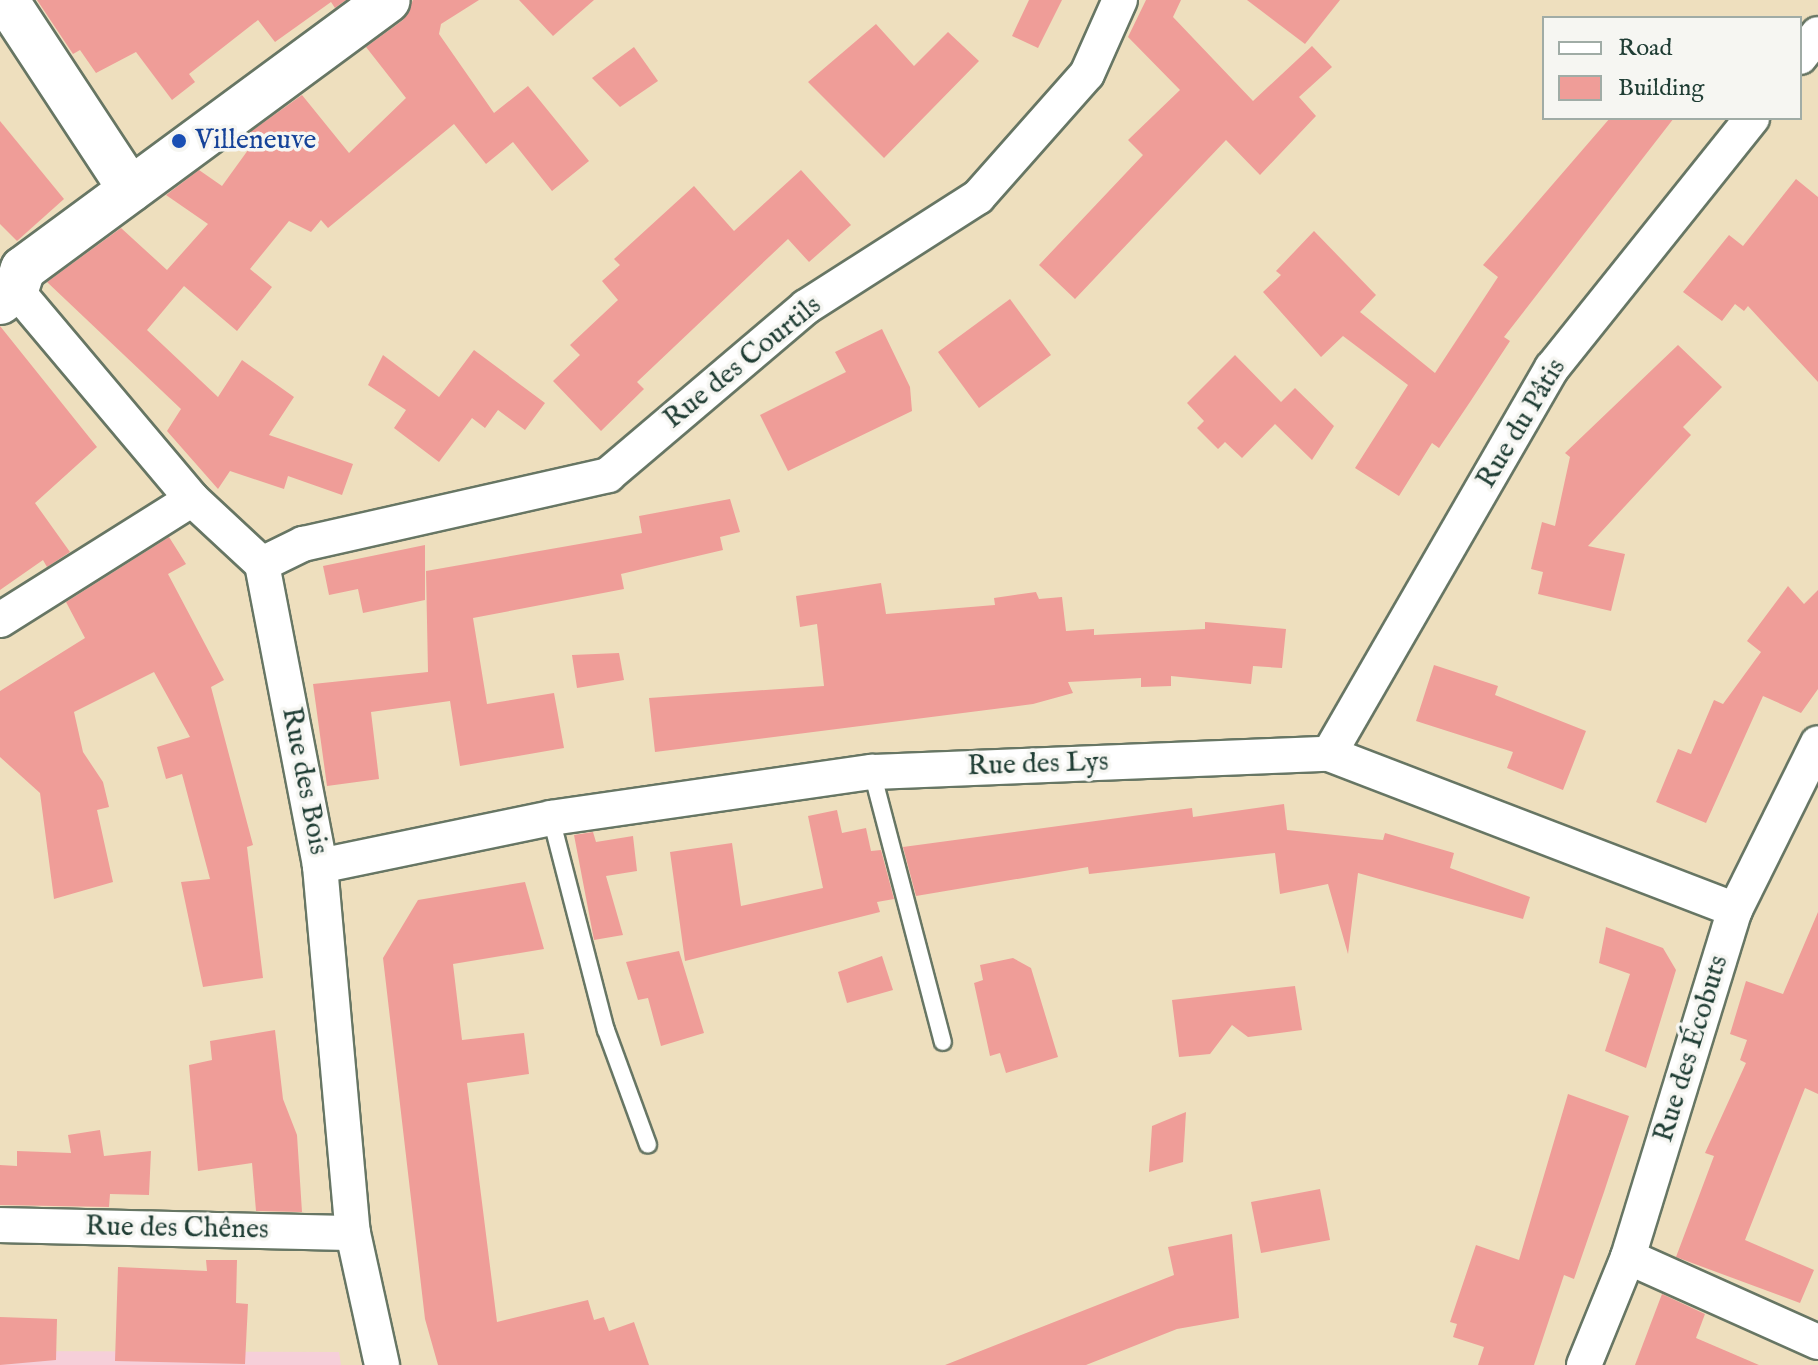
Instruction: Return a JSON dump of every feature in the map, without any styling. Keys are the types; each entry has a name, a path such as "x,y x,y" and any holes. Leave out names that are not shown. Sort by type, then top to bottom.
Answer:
{"street":[{"path":"6,0 131,190"},
{"path":"262,564 192,499 8,296 23,269 388,0"},
{"name":"Rue des Courtils","path":"262,564 303,544 608,475 806,307 978,197 1087,74 1120,0"},
{"path":"1802,54 1818,34"},
{"name":"Rue du Pâtis","path":"1329,754 1552,368 1750,120"},
{"path":"0,620 192,499"},
{"name":"Rue des Bois","path":"262,564 320,866 353,1233 382,1365"},
{"name":"Rue des Écobuts","path":"1584,1365 1628,1257 1735,910 1818,743"},
{"name":"Rue des Lys","path":"320,866 551,818 872,772 1329,754 1735,910"},
{"name":"Rue des Chênes","path":"0,1225 353,1233"},
{"path":"1628,1257 1818,1342"}],"lane":[{"path":"872,772 943,1042"},
{"path":"551,818 606,1030 648,1145"}],"shaded area":[{"path":"0,1351 339,1352 341,1365 0,1365"}],"building":[{"path":"37,0 346,0 335,8 331,2 275,42 258,20 189,74 195,82 172,100 136,52 96,73 80,50 73,54"},
{"path":"413,0 479,0 441,24 439,34 494,113 528,86 589,161 552,191 513,142 486,164 454,124 328,228 321,220 311,232 289,221 250,269 272,287 237,331 184,286 147,330 218,397 242,360 294,397 269,435 353,464 342,495 288,476 284,489 230,471 218,489 167,431 181,409 47,282 121,228 167,270 208,224 166,195 199,170 222,186 256,139 250,132 302,95 349,153 406,98 366,47 403,20"},
{"path":"519,0 594,0 553,36"},
{"path":"1029,0 1062,0 1038,48 1012,36"},
{"path":"1146,0 1181,0 1173,17 1253,101 1312,46 1332,67 1299,97 1316,116 1260,175 1226,140 1075,299 1039,265 1143,155 1128,140 1180,90 1128,37"},
{"path":"1247,0 1340,0 1305,44"},
{"path":"876,24 914,66 948,32 979,61 884,158 808,82"},
{"path":"634,47 658,81 620,107 592,78"},
{"path":"1608,120 1672,120 1504,337 1510,341 1470,402 1439,448 1432,443 1399,496 1355,468 1408,385 1343,336 1321,357 1263,292 1281,275 1276,271 1314,231 1376,295 1360,312 1435,373 1498,277 1483,265"},
{"path":"0,121 64,199 17,241 0,224"},
{"path":"801,170 851,225 809,262 788,239 637,382 644,389 601,431 553,381 580,355 570,345 618,300 602,281 620,265 614,259 694,186 734,231"},
{"path":"1796,179 1818,197 1818,382 1748,306 1744,311 1735,304 1722,321 1683,292 1729,235 1743,246"},
{"path":"1010,299 1051,355 979,408 938,352"},
{"path":"0,326 97,447 35,503 70,552 47,567 43,560 0,590"},
{"path":"882,329 910,387 912,411 788,471 760,415 846,372 835,352"},
{"path":"1678,345 1722,387 1683,427 1691,435 1588,546 1625,554 1611,611 1538,594 1543,572 1531,569 1542,522 1555,526 1570,457 1565,453"},
{"path":"474,350 545,403 525,430 498,410 485,428 472,418 439,462 394,428 406,410 368,385 383,355 439,397"},
{"path":"1235,355 1281,402 1295,388 1334,426 1312,460 1275,424 1242,458 1225,442 1218,449 1197,428 1204,421 1187,403"},
{"path":"730,499 740,532 720,537 723,550 621,574 624,589 473,618 487,704 554,693 564,748 460,766 450,701 371,712 379,779 327,786 313,684 428,672 426,571 642,533 639,516"},
{"path":"169,537 186,564 168,574 224,680 211,687 253,845 247,847 263,978 203,987 181,882 210,879 182,774 166,779 157,747 190,737 154,672 74,712 83,752 103,782 109,807 97,810 113,882 54,899 40,793 0,757 0,691 85,638 66,602"},
{"path":"425,545 425,600 363,613 358,589 329,595 323,566"},
{"path":"881,583 886,614 995,605 994,598 1036,592 1039,599 1062,597 1066,631 1094,629 1094,635 1205,629 1205,622 1286,629 1282,668 1253,666 1251,684 1171,676 1171,686 1141,687 1141,678 1068,682 1073,693 1033,704 655,752 649,698 824,686 817,624 800,627 796,596"},
{"path":"1788,586 1804,604 1818,590 1818,689 1801,713 1763,696 1706,823 1656,802 1678,749 1691,754 1714,700 1723,704 1761,652 1747,641"},
{"path":"619,653 624,680 577,688 572,655"},
{"path":"1434,665 1498,686 1495,695 1586,731 1563,790 1507,768 1513,752 1416,721"},
{"path":"1284,804 1287,830 1383,840 1385,833 1454,853 1450,868 1530,897 1523,919 1358,873 1348,954 1328,884 1280,894 1275,853 1089,874 1088,867 916,896 903,847 1192,808 1193,817"},
{"path":"837,810 842,833 866,828 871,851 881,850 894,899 877,902 880,912 685,961 670,852 732,843 741,906 823,888 808,816"},
{"path":"593,832 596,842 633,836 637,871 606,876 623,935 594,940 574,835"},
{"path":"525,882 544,949 453,964 462,1040 524,1033 529,1074 467,1083 497,1322 588,1300 594,1320 604,1317 609,1331 634,1322 649,1365 438,1365 425,1319 383,958 418,900"},
{"path":"1818,912 1818,1094 1805,1088 1745,1240 1814,1270 1800,1303 1676,1257 1714,1156 1705,1153 1746,1063 1740,1060 1747,1040 1730,1034 1746,981 1783,994"},
{"path":"1606,927 1663,948 1676,970 1646,1068 1605,1051 1630,974 1599,963"},
{"path":"679,951 704,1033 661,1046 648,998 638,1000 626,962"},
{"path":"882,956 893,990 847,1003 838,972"},
{"path":"1013,958 1031,968 1058,1057 1006,1073 1000,1053 990,1056 974,983 983,980 980,965"},
{"path":"1295,986 1302,1030 1248,1037 1232,1025 1210,1054 1179,1057 1172,1000"},
{"path":"275,1030 283,1099 297,1135 302,1212 256,1211 252,1163 198,1171 189,1065 212,1060 210,1041"},
{"path":"1568,1094 1629,1116 1604,1192 1574,1279 1564,1275 1534,1365 1478,1365 1484,1347 1453,1337 1457,1324 1450,1322 1476,1245 1519,1260"},
{"path":"1186,1112 1183,1162 1149,1172 1152,1126"},
{"path":"100,1130 104,1156 151,1151 149,1195 110,1194 109,1207 0,1205 0,1165 17,1166 17,1151 71,1153 68,1135"},
{"path":"1320,1189 1330,1240 1261,1253 1251,1202"},
{"path":"1232,1234 1239,1318 1177,1329 1086,1365 945,1365 1174,1275 1168,1247"},
{"path":"206,1260 237,1260 236,1303 248,1304 245,1364 115,1361 118,1267 207,1271"},
{"path":"1662,1294 1705,1314 1696,1338 1759,1365 1635,1365"},
{"path":"0,1317 57,1319 56,1360 0,1365"}],"place":[{"name":"Villeneuve","path":"179,141"}]}
